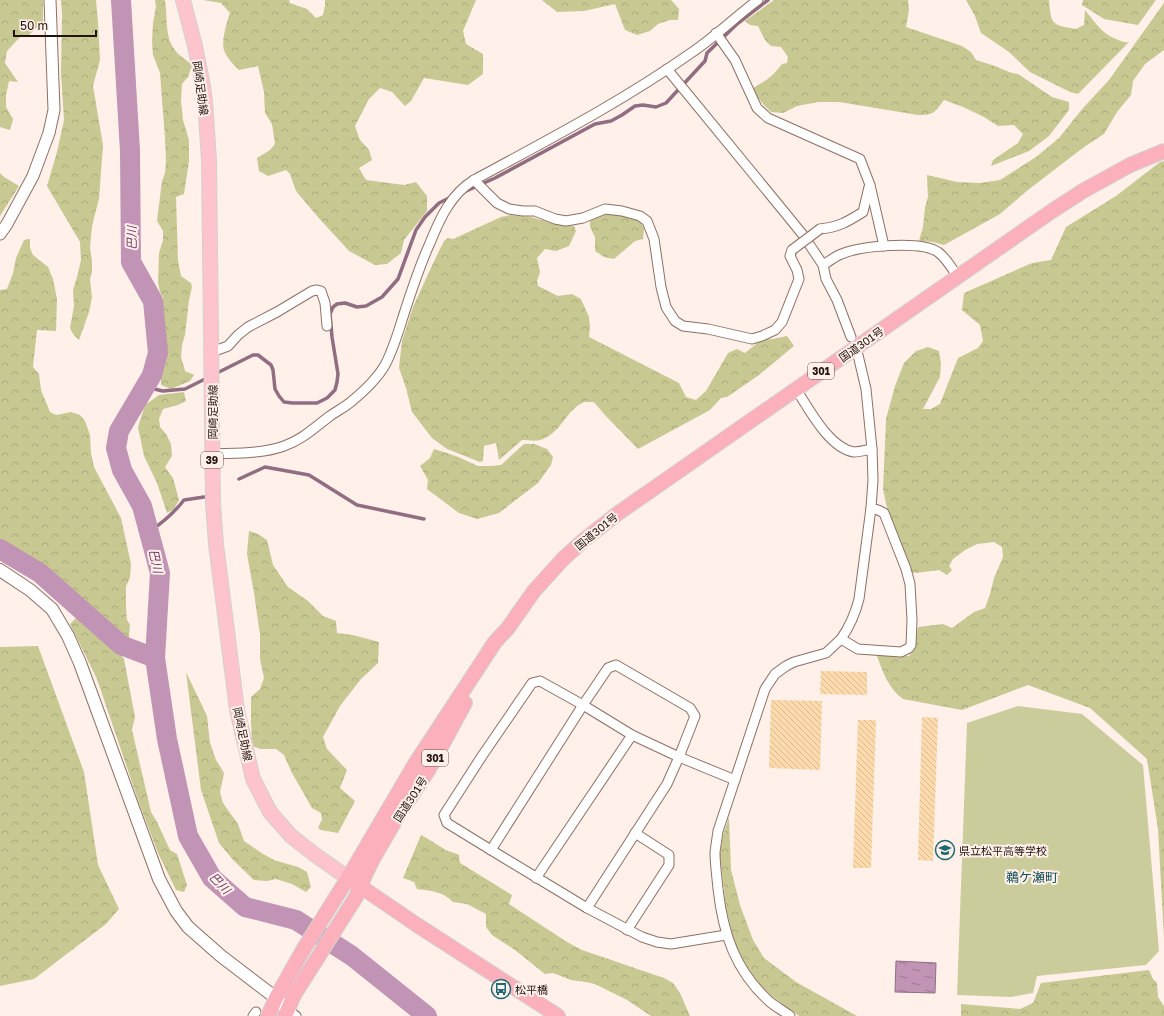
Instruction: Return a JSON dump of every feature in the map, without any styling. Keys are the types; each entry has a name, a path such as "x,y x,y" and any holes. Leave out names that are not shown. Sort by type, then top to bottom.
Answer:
{"highway":[{"name":"国道301号","path":"259,1015 279,993 303,950 345,883 415,764 495,642 508,628 534,591 563,559 617,514 1052,211 1082,191 1130,165 1164,151"},
{"name":"国道301号","path":"290,1014 294,995 359,892 374,857 399,814 429,769 467,699 503,640 508,628"},
{"path":"345,883 417,925 558,1016"}],"main road":[{"name":"岡崎足助線","path":"183,0 195,46 205,101 209,160 213,504 216,544 237,710 253,779 270,812 291,836 314,854 345,883"},
{"path":"0,570 30,590 52,610 68,636 88,682 159,879 176,911 188,927 221,956 279,993 290,1014"}],"street":[{"path":"0,234 33,176 50,133 54,110 50,0"},
{"path":"212,454 260,451 285,446 307,435 330,416 352,401 377,376 384,366 390,354 421,264 443,216 458,192 474,180 569,128 639,87 692,53 758,0"},
{"path":"716,33 735,60 757,108 768,118 860,159 870,185 884,246"},
{"path":"667,69 803,235 823,265 826,279 837,300 851,337"},
{"path":"474,180 497,203 508,209 523,212 535,211 555,219 566,221 582,218 605,209 622,210 640,216 647,221 654,239 661,287 666,307 675,321 683,326 708,329 752,339 775,330 782,322 798,279 790,256 792,250 820,229 832,228 844,224 863,212 870,185"},
{"path":"823,265 839,255 857,250 901,245 924,247 937,252 948,261 957,276"},
{"path":"212,352 228,346 248,327 312,291 321,291 327,326"},
{"path":"790,1016 771,1002 755,986 742,969 726,935 720,908 715,851 718,831 765,689 775,674 786,666 794,662 826,653 841,639 855,614 859,599 871,508 873,480 872,449 866,389 858,355"},
{"path":"796,389 829,438 840,446 854,452 872,449"},
{"path":"841,639 858,649 901,652 909,648 911,645 912,620 910,584 906,569 884,513 871,508"},
{"path":"491,850 608,668 616,665 690,708 695,716 667,784 587,908"},
{"path":"726,935 671,944 657,942 642,937 587,908 536,878 447,823 444,815 532,683 540,681 632,735 679,758 735,780"},
{"path":"536,878 632,735"},
{"path":"627,930 669,865 669,855 635,832"}],"green space":[{"path":"0,0 43,0 43,26 38,26 29,35 21,36 7,51 5,63 18,82 9,81 6,95 6,107 13,119 10,130 0,127"},
{"path":"61,0 96,0 98,22 100,60 93,86 103,145 99,199 92,226 90,248 92,261 92,272 90,279 92,298 89,312 79,340 70,328 74,306 73,290 81,260 80,242 47,186 57,152 64,120 61,73"},
{"path":"155,0 165,0 169,39 178,54 192,65 188,77 182,84 181,100 183,120 189,140 189,161 184,194 176,197 178,260 181,276 191,283 192,287 181,357 185,371 194,375 190,381 171,389 161,385 161,376 167,359 163,341 163,297 158,283 159,253 163,240 163,231 157,221 166,161 160,73 153,55 152,42 156,6"},
{"path":"203,0 289,0 290,3 307,9 316,18 323,15 325,0 476,0 463,31 466,44 483,54 483,74 468,85 424,78 411,101 405,106 392,92 380,88 369,99 355,126 360,140 369,150 372,160 359,168 366,180 404,185 416,182 427,196 427,211 404,240 401,253 387,264 375,265 349,251 296,191 290,174 286,170 268,176 259,171 257,158 270,150 275,144 272,124 265,113 264,92 258,66 239,70 230,61 225,53 223,42 230,13 221,3"},
{"path":"542,0 671,0 679,9 678,20 670,20 658,24 650,31 637,35 625,30 615,4 584,11 557,12"},
{"path":"774,0 908,0 909,10 906,27 962,46 971,52 976,60 1018,74 1052,97 1069,102 1069,110 1049,136 1029,151 991,166 993,160 1018,143 1023,134 1014,125 998,126 984,117 944,100 934,112 924,115 839,102 818,102 797,106 783,113 771,112 755,94 753,88 769,78 782,64 787,63 788,57 781,47 771,46 765,40 758,26 750,25 745,21"},
{"path":"966,0 1049,0 1052,19 1057,24 1076,29 1084,25 1085,10 1099,27 1111,37 1129,42 1078,94 1070,92 1030,72 1009,52 981,33 975,16"},
{"path":"1083,0 1156,0 1138,25 1104,19 1082,5"},
{"path":"1164,3 1164,50 1145,64 1133,81 1131,95 1117,112 1104,134 1084,147 1028,190 1000,214 944,245 933,242 919,241 928,197 927,175 957,182 980,183 1000,180 1036,157 1059,138 1083,108 1109,80"},
{"path":"1164,161 1164,938 1158,829 1147,759 1090,708 1028,685 962,710 903,699 893,690 884,674 877,656 909,656 914,650 918,627 943,624 952,628 974,612 985,608 994,578 1003,557 1002,547 994,542 977,544 965,550 953,559 949,566 952,570 947,575 939,570 915,573 911,572 886,504 883,489 886,419 895,386 904,363 916,351 928,347 939,351 941,364 940,377 923,409 931,409 940,404 958,358 978,348 983,341 980,325 962,310 964,293 1032,263 1051,260 1066,227 1116,196 1160,162"},
{"path":"0,173 19,186 0,216"},
{"path":"606,213 621,214 640,220 644,229 643,239 635,241 614,259 604,257 595,251 595,237 590,227 590,219"},
{"path":"511,215 531,217 556,224 574,226 576,231 569,246 556,251 545,249 537,258 540,272 537,281 538,286 558,296 572,294 581,299 589,317 589,337 679,383 686,397 696,400 706,391 728,353 737,349 745,353 761,340 787,336 794,346 759,375 727,397 721,398 710,410 638,449 594,402 583,402 572,411 559,427 549,436 533,441 522,440 499,460 496,443 484,446 483,461 480,462 447,449 432,438 412,412 399,368 402,341 413,307 444,241 448,238 453,239 501,217"},
{"path":"30,239 30,248 33,255 48,267 53,279 57,299 56,331 37,330 33,367 39,374 41,390 50,412 56,415 71,412 80,415 85,421 90,435 91,453 94,467 121,518 131,564 130,578 126,586 127,620 130,625 129,637 127,640 124,640 117,632 87,611 36,564 0,544 0,290 7,289 13,273 16,258 24,240"},
{"path":"184,392 186,401 163,409 159,419 160,427 166,434 171,444 172,456 165,467 173,478 179,500 174,509 167,513 157,483 144,456 138,427 145,405 159,395"},
{"path":"524,444 534,444 547,449 553,457 551,465 538,483 499,513 477,519 459,513 427,489 428,480 420,466 430,458 434,449 456,456 478,466 490,466 501,465"},
{"path":"249,531 258,534 267,540 273,565 288,587 308,601 323,616 336,621 337,633 353,635 379,642 378,663 361,679 340,706 323,737 327,749 347,770 340,788 355,801 338,833 321,830 318,828 322,819 321,813 312,808 292,773 284,755 276,749 261,749 252,746 251,697 260,689 264,678 260,659 260,635 247,554"},
{"path":"77,617 83,619 114,645 124,659 135,717 132,730 151,812 170,850 177,854 187,885 184,892 176,890 158,853 139,803 97,679 70,624"},
{"path":"38,646 84,772 98,865 119,909 106,924 34,979 0,986 0,647"},
{"path":"186,672 207,716 210,743 216,760 224,773 220,792 223,803 238,824 244,841 274,860 298,867 307,872 311,887 306,892 292,884 276,879 267,881 254,880 233,860 219,843 201,790"},
{"path":"1018,706 1082,714 1143,765 1159,951 1146,965 1037,976 1033,993 1011,997 957,995 967,723"},
{"path":"729,817 731,870 740,905 753,940 764,958 796,982 857,1016 799,1016 773,997 756,981 737,949 726,908 720,854 723,835"},
{"path":"421,835 446,850 459,855 460,863 512,895 509,904 567,942 582,950 664,978 673,983 680,993 690,1016 651,1016 627,1000 595,984 571,980 553,973 545,974 515,950 492,935 486,927 486,914 467,904 453,902 449,898 432,891 417,889 414,882 403,878"},
{"path":"1149,970 1153,979 1157,983 1158,997 1164,1006 1164,1016 961,1016 961,1004 1020,1009 1033,1003 1041,983"}],"water":[{"path":"896,961 936,963 935,993 895,992"}],"building":[{"path":"821,671 867,672 867,695 820,694"},
{"path":"771,700 822,701 820,770 769,768"},
{"path":"922,717 938,718 933,861 918,860"},
{"path":"858,720 876,720 871,868 853,868"}],"waterway":[{"name":"巴川","path":"121,0 130,151 131,262 153,301 158,353 152,375 119,431 116,448 122,470 142,506 160,573 155,658 167,739 188,836 212,878 245,907 296,920 352,956 427,1016"},
{"path":"464,192 495,178 595,124 611,121 635,106 643,105 656,107 666,103 705,61 707,53 737,24 768,0"},
{"path":"215,374 253,355 258,355 271,365 275,389 284,402 317,403 327,398 335,390 338,374 330,314 333,307 337,304 345,303 357,307 366,306 382,297 398,279 416,230 425,217 439,203 451,197"},
{"path":"145,387 163,391 185,389 207,378"},
{"path":"239,479 265,467 309,475 357,505 424,519"},
{"path":"149,532 168,518 184,500 204,497"},
{"path":"0,549 40,573 121,645 155,658"}],"place":[{"name":"県立松平高等学校","path":"945,850"},
{"name":"松平橋","path":"501,989"}],"district":[{"name":"鵜ケ瀬町","path":"1032,877"}]}
